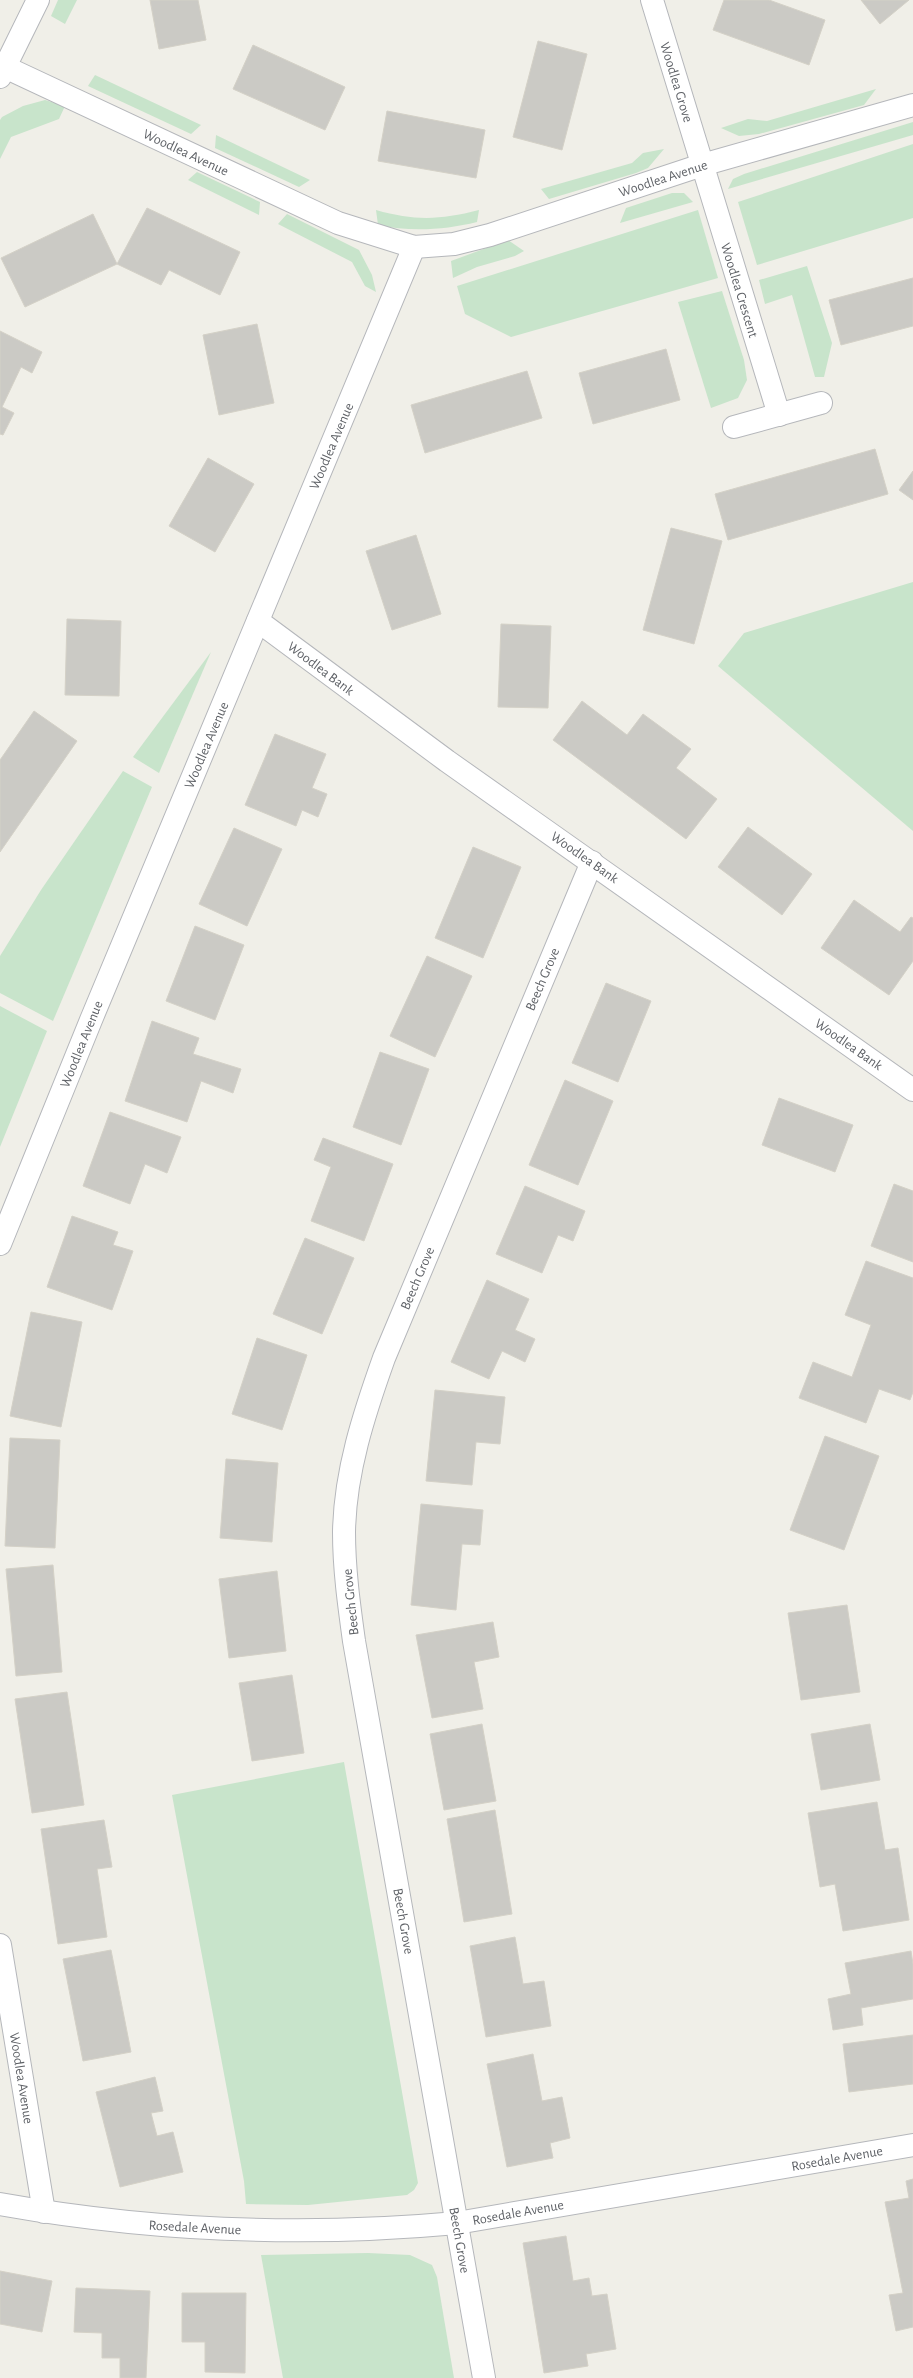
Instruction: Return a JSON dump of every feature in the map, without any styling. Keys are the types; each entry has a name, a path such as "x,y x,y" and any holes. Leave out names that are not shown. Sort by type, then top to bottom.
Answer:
{"street":[{"path":"3,72 38,0"},
{"name":"Woodlea Grove","path":"652,0 702,165"},
{"name":"Woodlea Avenue","path":"3,72 338,223 414,247 454,244 490,235 702,165 913,105"},
{"name":"Woodlea Crescent","path":"702,165 779,415"},
{"name":"Woodlea Avenue","path":"0,1244 82,1042 414,247"},
{"path":"734,427 821,403"},
{"name":"Woodlea Bank","path":"258,621 447,761 913,1090"},
{"name":"Beech Grove","path":"484,2378 354,1641 346,1588 344,1531 350,1476 362,1421 384,1358 592,862"},
{"name":"Woodlea Avenue","path":"0,1945 44,2212"},
{"name":"Rosedale Avenue","path":"0,2204 44,2212 140,2224 217,2229 382,2229 456,2223 913,2145"}],"green space":[{"path":"58,0 77,0 65,24 51,16"},
{"path":"95,75 201,125 191,134 88,86"},
{"path":"876,89 864,105 759,134 739,136 721,128 748,119 767,121"},
{"path":"45,100 65,106 59,119 11,137 0,159 0,120 2,117 23,106"},
{"path":"913,122 913,135 728,189 733,179 744,174"},
{"path":"216,135 310,180 299,187 215,148"},
{"path":"913,144 913,218 757,265 738,202"},
{"path":"664,149 648,168 636,173 549,199 541,189 632,163 643,153"},
{"path":"197,172 260,202 259,215 188,180"},
{"path":"672,193 684,193 693,202 620,223 626,208"},
{"path":"376,210 403,216 428,218 452,216 479,210 477,222 465,225 428,229 402,229 378,225"},
{"path":"698,210 718,278 511,337 465,314 457,286"},
{"path":"287,214 359,250 372,275 376,292 365,286 352,262 278,224"},
{"path":"508,240 524,251 515,256 477,267 453,278 451,261"},
{"path":"807,266 832,343 824,377 815,377 792,295 765,304 759,280"},
{"path":"722,291 744,360 747,380 738,398 711,408 678,302"},
{"path":"913,582 913,831 718,666 744,633"},
{"path":"211,652 159,773 133,757"},
{"path":"123,771 152,787 53,1021 0,993 0,956 41,890"},
{"path":"0,1006 47,1031 0,1147"},
{"path":"344,1762 418,2183 414,2190 407,2195 308,2205 246,2204 244,2181 172,1795"},
{"path":"368,2253 410,2255 432,2265 437,2277 454,2378 283,2378 261,2255"}],"building":[{"path":"150,0 198,0 206,40 159,49"},
{"path":"724,0 769,0 825,20 809,65 713,30"},
{"path":"861,0 909,0 880,24"},
{"path":"538,41 587,54 562,150 513,137"},
{"path":"253,45 345,87 325,130 233,89"},
{"path":"387,111 485,130 476,178 378,161"},
{"path":"147,208 240,252 220,295 169,270 161,285 117,264"},
{"path":"93,214 117,264 25,307 1,258"},
{"path":"913,278 913,326 841,345 829,300"},
{"path":"257,324 274,403 219,415 203,335"},
{"path":"0,331 42,352 32,373 21,367 2,407 14,413 3,435 0,434"},
{"path":"666,349 680,400 593,424 579,373"},
{"path":"527,371 542,418 425,453 411,405"},
{"path":"875,449 888,494 728,540 715,494"},
{"path":"208,458 254,484 215,552 169,526"},
{"path":"913,471 913,500 899,490"},
{"path":"671,528 722,541 694,644 643,630"},
{"path":"416,535 441,614 392,630 366,551"},
{"path":"67,619 121,621 119,696 65,695"},
{"path":"501,624 551,626 548,708 498,707"},
{"path":"582,701 627,735 643,714 691,749 676,768 717,799 686,839 553,740"},
{"path":"34,711 77,741 0,852 0,760"},
{"path":"275,734 326,754 312,788 327,794 318,817 302,810 296,826 245,805"},
{"path":"748,827 812,874 782,915 718,867"},
{"path":"234,828 282,849 247,926 199,904"},
{"path":"473,847 521,867 483,958 435,938"},
{"path":"854,900 900,932 911,917 913,918 913,961 889,995 821,948"},
{"path":"195,926 244,945 215,1020 166,1001"},
{"path":"427,956 472,976 435,1057 390,1036"},
{"path":"606,983 651,1001 618,1082 572,1063"},
{"path":"152,1021 199,1038 193,1054 241,1069 233,1093 201,1081 187,1122 125,1101"},
{"path":"380,1052 429,1069 401,1145 353,1127"},
{"path":"565,1080 613,1101 578,1185 529,1165"},
{"path":"779,1098 853,1125 835,1172 762,1145"},
{"path":"110,1112 181,1137 167,1173 145,1164 130,1204 83,1186"},
{"path":"323,1138 393,1164 364,1241 311,1221 331,1167 314,1160"},
{"path":"894,1184 913,1191 913,1262 871,1246"},
{"path":"525,1186 585,1211 573,1241 558,1235 542,1273 496,1254"},
{"path":"72,1216 118,1232 113,1245 133,1251 112,1310 47,1287"},
{"path":"305,1238 354,1258 322,1334 273,1314"},
{"path":"866,1261 913,1278 913,1392 910,1400 879,1389 866,1423 799,1398 813,1362 852,1377 871,1325 845,1315"},
{"path":"487,1280 529,1299 515,1330 535,1339 525,1362 502,1351 489,1379 451,1362"},
{"path":"31,1312 82,1322 61,1427 10,1416"},
{"path":"257,1338 307,1355 282,1430 232,1414"},
{"path":"435,1390 505,1397 500,1444 476,1442 472,1485 426,1481"},
{"path":"825,1436 879,1456 844,1550 790,1530"},
{"path":"10,1438 60,1440 55,1548 5,1546"},
{"path":"226,1459 278,1463 272,1542 220,1538"},
{"path":"421,1504 483,1510 480,1545 462,1544 456,1610 411,1605"},
{"path":"53,1565 62,1672 16,1676 6,1569"},
{"path":"277,1571 286,1651 229,1658 219,1579"},
{"path":"847,1605 860,1692 801,1700 788,1613"},
{"path":"493,1622 499,1657 474,1662 483,1709 432,1718 416,1635"},
{"path":"292,1675 304,1753 252,1761 239,1683"},
{"path":"67,1692 84,1805 32,1813 15,1699"},
{"path":"482,1724 496,1801 444,1810 430,1734"},
{"path":"870,1724 880,1780 821,1790 811,1734"},
{"path":"877,1802 885,1850 898,1848 909,1920 843,1931 835,1884 820,1887 808,1813"},
{"path":"495,1810 512,1914 464,1922 447,1819"},
{"path":"104,1820 112,1867 97,1869 107,1937 58,1944 41,1829"},
{"path":"515,1937 523,1984 544,1981 551,2026 486,2037 470,1946"},
{"path":"111,1950 131,2052 83,2061 63,1959"},
{"path":"911,1951 913,1964 913,1999 861,2008 863,2025 833,2030 828,1999 851,1994 845,1963"},
{"path":"913,2035 913,2084 849,2092 843,2044"},
{"path":"533,2054 542,2101 562,2097 570,2138 550,2143 553,2158 507,2167 487,2064"},
{"path":"155,2077 163,2111 151,2113 157,2136 173,2132 183,2172 120,2187 96,2092"},
{"path":"913,2179 913,2327 896,2331 889,2295 903,2293 885,2202 909,2198 906,2181"},
{"path":"566,2236 573,2281 589,2278 592,2296 607,2294 616,2349 586,2354 588,2366 544,2373 523,2243"},
{"path":"0,2271 52,2281 42,2332 0,2324"},
{"path":"76,2288 150,2291 146,2378 120,2378 120,2358 102,2358 102,2333 74,2332"},
{"path":"182,2293 246,2293 245,2373 205,2372 205,2342 182,2342"}]}
